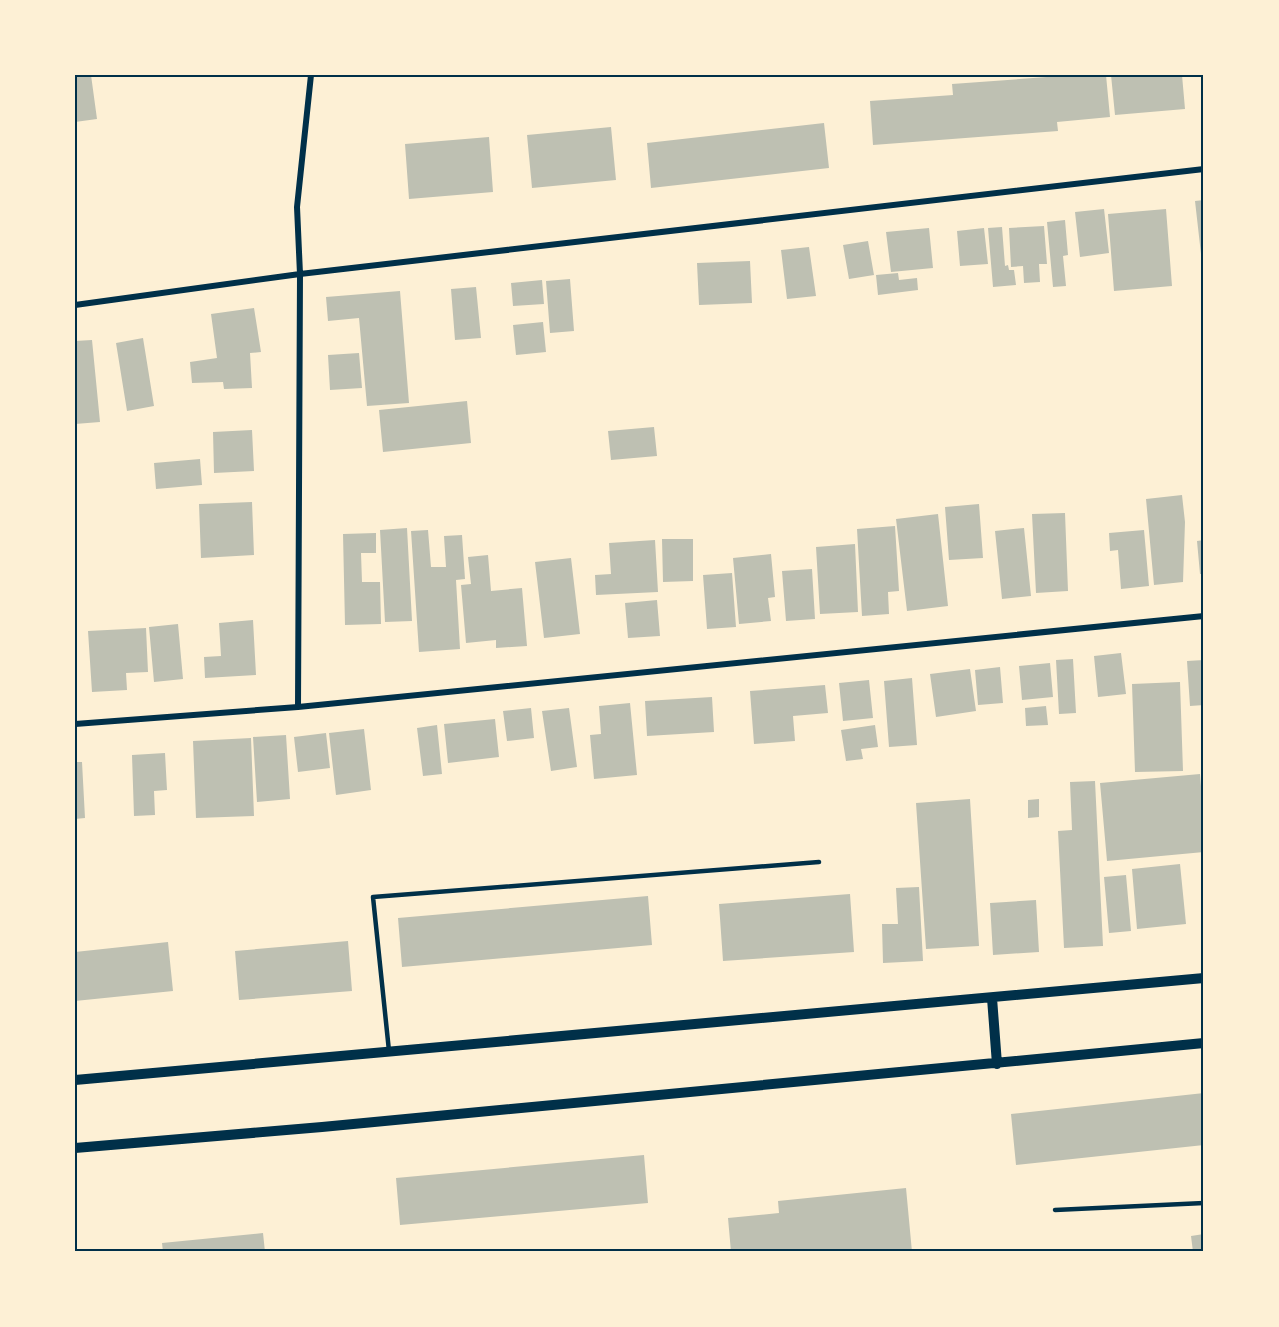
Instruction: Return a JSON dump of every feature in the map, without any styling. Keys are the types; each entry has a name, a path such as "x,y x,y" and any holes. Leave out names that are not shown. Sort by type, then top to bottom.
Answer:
{"street":[{"path":"298,707 300,274 297,207 311,75"},
{"path":"75,305 300,274 1204,169"},
{"path":"75,724 298,707 1204,616"},
{"path":"75,1080 1204,978"},
{"path":"992,998 997,1064"},
{"path":"75,1148 334,1126 1204,1043"}],"lane":[{"path":"389,1052 373,897 819,862"},
{"path":"1055,1210 1204,1203"}],"building":[{"path":"75,75 91,75 97,119 75,122"},
{"path":"1074,75 1106,75 1110,117 1057,122 1058,131 873,145 870,101 953,95 952,84"},
{"path":"1111,75 1182,75 1185,109 1115,115"},
{"path":"824,123 829,168 651,188 647,143"},
{"path":"611,127 616,180 532,188 527,135"},
{"path":"489,137 493,192 409,199 405,144"},
{"path":"1204,200 1204,254 1201,254 1195,201"},
{"path":"1104,209 1109,253 1080,257 1075,212"},
{"path":"1166,209 1172,286 1114,291 1108,214"},
{"path":"1065,220 1068,255 1063,256 1066,286 1053,287 1047,222"},
{"path":"1044,226 1047,264 1039,264 1040,282 1024,283 1023,266 1011,267 1009,228"},
{"path":"1002,227 1005,266 1008,265 1009,270 1014,270 1016,285 993,287 988,228"},
{"path":"929,228 933,268 891,272 886,232"},
{"path":"984,228 988,264 960,266 957,231"},
{"path":"868,241 874,275 849,279 843,245"},
{"path":"809,247 816,296 787,299 781,250"},
{"path":"750,261 752,303 699,305 697,263"},
{"path":"898,273 899,280 917,278 918,290 878,295 876,275"},
{"path":"570,279 574,331 550,333 546,281"},
{"path":"542,280 544,304 513,306 511,283"},
{"path":"476,287 481,338 455,340 451,289"},
{"path":"400,291 409,403 367,406 359,318 328,321 326,297"},
{"path":"254,308 261,352 250,353 252,388 224,389 223,382 192,383 190,362 217,358 211,314"},
{"path":"543,322 546,352 516,355 513,325"},
{"path":"143,338 154,406 127,411 116,343"},
{"path":"92,340 100,422 75,424 75,341"},
{"path":"359,353 362,388 330,390 328,355"},
{"path":"467,401 471,443 383,452 379,410"},
{"path":"654,427 657,456 611,460 608,431"},
{"path":"252,430 254,471 214,473 213,432"},
{"path":"200,459 202,485 156,489 154,463"},
{"path":"1182,495 1185,522 1183,582 1154,585 1146,499"},
{"path":"252,502 254,555 201,558 199,504"},
{"path":"979,504 983,558 949,560 945,507"},
{"path":"1065,513 1068,591 1036,593 1032,514"},
{"path":"938,514 948,606 907,611 896,519"},
{"path":"895,526 899,591 888,592 889,614 862,616 857,529"},
{"path":"407,528 412,621 385,622 380,530"},
{"path":"1024,528 1031,596 1002,599 995,531"},
{"path":"428,530 431,567 446,567 444,536 462,535 465,579 456,580 460,649 419,652 411,531"},
{"path":"1144,530 1149,586 1121,589 1118,550 1110,551 1109,533"},
{"path":"376,533 376,553 361,553 362,582 380,582 381,624 345,625 343,534"},
{"path":"662,539 693,539 693,581 663,582"},
{"path":"655,540 658,592 596,595 595,575 611,574 609,543"},
{"path":"1204,540 1204,574 1200,574 1197,541"},
{"path":"855,544 858,612 820,614 816,547"},
{"path":"771,554 775,597 768,598 771,621 739,624 733,558"},
{"path":"488,555 491,591 522,588 527,646 496,648 496,640 466,643 461,585 471,584 468,557"},
{"path":"571,558 580,634 544,638 535,562"},
{"path":"812,569 815,619 786,621 782,571"},
{"path":"732,573 736,627 707,629 703,575"},
{"path":"657,600 660,636 628,638 625,603"},
{"path":"253,620 256,675 205,678 204,657 221,656 219,623"},
{"path":"178,624 183,679 154,682 149,627"},
{"path":"146,628 148,672 126,673 127,690 92,692 88,631"},
{"path":"1121,653 1126,694 1098,697 1094,656"},
{"path":"1073,659 1076,713 1059,714 1056,660"},
{"path":"1204,660 1204,705 1190,706 1187,661"},
{"path":"1050,663 1053,697 1022,700 1019,666"},
{"path":"1000,667 1003,703 978,705 975,670"},
{"path":"970,669 976,711 936,717 930,674"},
{"path":"912,678 917,745 889,747 884,681"},
{"path":"869,680 873,718 843,721 839,683"},
{"path":"1180,682 1183,771 1135,772 1132,684"},
{"path":"825,685 828,713 793,716 795,741 754,744 750,691"},
{"path":"712,697 714,732 647,736 645,701"},
{"path":"630,703 637,775 594,779 590,735 601,734 599,706"},
{"path":"1046,706 1048,725 1026,726 1025,708"},
{"path":"531,708 534,738 507,741 503,711"},
{"path":"569,708 577,767 551,771 542,711"},
{"path":"495,719 499,757 448,763 444,724"},
{"path":"437,725 442,774 423,776 417,728"},
{"path":"875,725 878,747 861,749 863,759 846,761 841,730"},
{"path":"364,729 371,790 336,795 329,733"},
{"path":"326,733 330,768 298,772 294,737"},
{"path":"286,735 290,799 257,802 253,737"},
{"path":"251,738 254,816 196,818 193,741"},
{"path":"165,753 167,790 154,791 155,815 134,816 132,755"},
{"path":"75,762 82,762 85,818 75,819"},
{"path":"1200,774 1204,852 1107,861 1100,783"},
{"path":"1095,781 1103,946 1064,948 1058,831 1072,830 1070,782"},
{"path":"970,799 979,946 926,949 916,803"},
{"path":"1039,799 1039,817 1028,818 1028,800"},
{"path":"1180,864 1186,924 1137,929 1132,869"},
{"path":"1126,875 1131,931 1109,933 1104,877"},
{"path":"919,887 923,961 883,963 882,924 898,924 896,888"},
{"path":"850,894 854,952 723,961 719,904"},
{"path":"648,896 652,945 402,967 398,918"},
{"path":"1036,900 1039,952 993,955 990,903"},
{"path":"348,941 352,991 239,1000 235,951"},
{"path":"168,942 173,991 75,1001 75,952"},
{"path":"1204,1093 1204,1145 1016,1165 1011,1114"},
{"path":"644,1155 648,1203 400,1225 396,1178"},
{"path":"906,1188 912,1252 731,1252 728,1218 779,1213 778,1201"},
{"path":"263,1233 265,1252 163,1252 162,1243"},
{"path":"1204,1234 1204,1252 1193,1252 1191,1236"}]}
